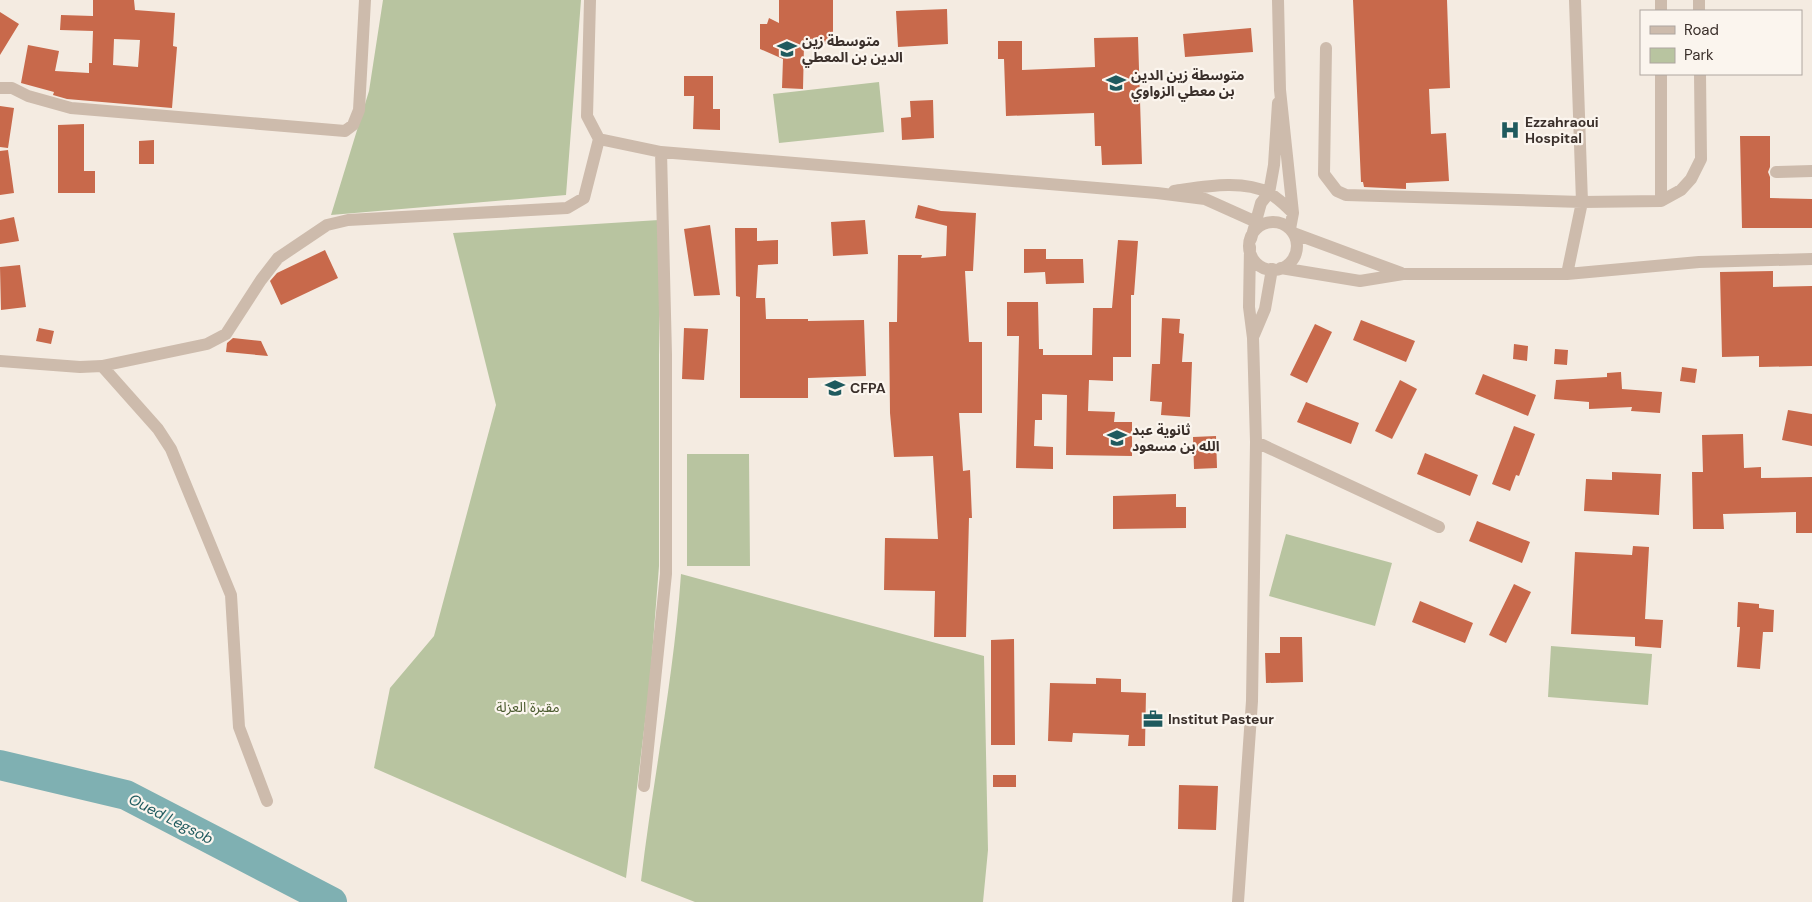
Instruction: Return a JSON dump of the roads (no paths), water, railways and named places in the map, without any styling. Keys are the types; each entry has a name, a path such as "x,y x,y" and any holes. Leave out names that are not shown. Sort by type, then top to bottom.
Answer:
{"street":[{"path":"0,88 12,88 28,96 71,108 346,131 352,125 359,110 365,0"},
{"path":"0,361 80,367 102,366 207,344 226,334 261,280 278,258 327,225 348,220 567,208 584,198 600,139 587,116 590,0"},
{"path":"1277,269 1288,265 1296,253 1297,246 1292,231 1293,213 1280,90 1278,0"},
{"path":"1567,274 1582,202 1574,0"},
{"path":"1326,48 1324,174 1337,191 1346,195 1582,202 1661,201 1680,190 1691,179 1701,159 1700,75"},
{"path":"1661,75 1661,201"},
{"path":"1238,902 1252,701 1256,442 1253,338 1249,307 1250,243 1254,222 1262,203 1269,193 1274,165 1275,120 1280,90"},
{"path":"600,139 661,152 1157,193 1205,199 1254,222"},
{"path":"644,786 666,574 666,355 661,152"},
{"path":"1776,172 1812,171"},
{"path":"1157,193 1210,186 1254,188 1269,193 1293,213"},
{"path":"1403,274 1292,231 1275,222 1267,222 1254,231 1250,243 1254,260 1259,265 1360,281 1403,274 1567,274 1699,262 1812,259"},
{"path":"1253,338 1265,309 1277,269"},
{"path":"102,366 158,428 171,449 231,595 239,727 267,801"},
{"path":"1256,442 1439,527"}],"waterway":[{"name":"Oued Legsob","path":"0,765 126,795 332,902"}],"place":[{"name":"متوسطة زين الدين بن المعطي","path":"787,49"},
{"name":"متوسطة زين الدين بن معطي الزواوي","path":"1116,83"},
{"name":"Ezzahraoui Hospital","path":"1510,130"},
{"name":"CFPA","path":"835,388"},
{"name":"ثانوية عبد الله بن مسعود","path":"1117,438"},
{"name":"Institut Pasteur","path":"1153,719"}],"park label":[{"name":"مقبرة العزلة","path":"528,707"}]}
